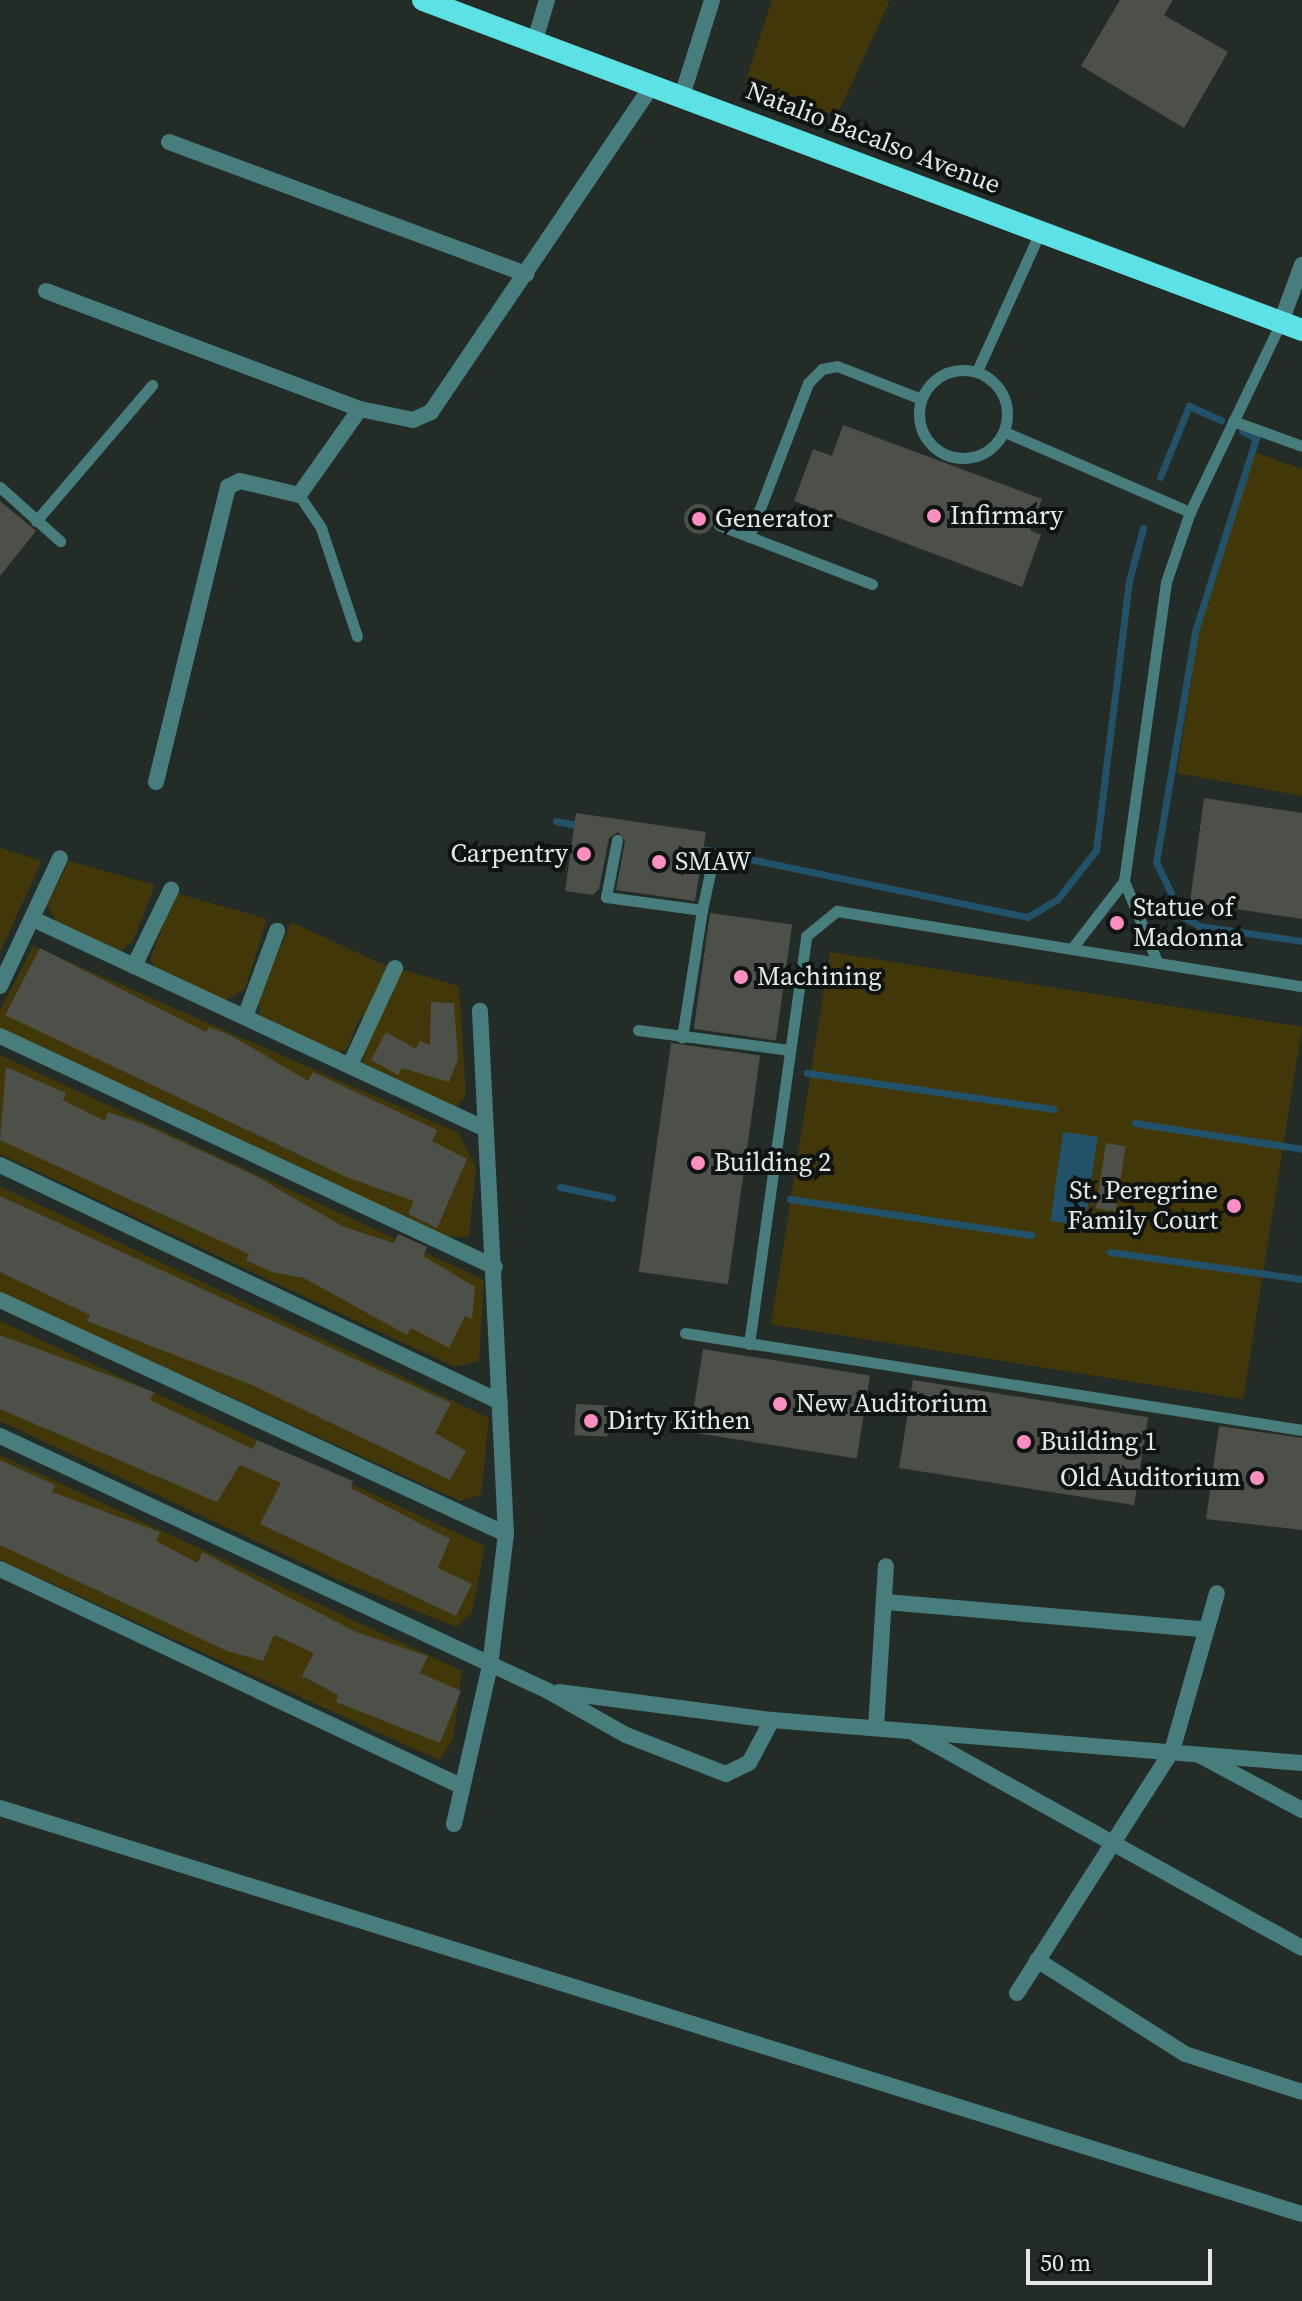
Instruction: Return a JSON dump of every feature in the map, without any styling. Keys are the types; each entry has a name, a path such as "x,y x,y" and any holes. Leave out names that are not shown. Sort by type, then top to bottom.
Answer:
{"highway":[{"name":"Natalio Bacalso Avenue","path":"423,0 1292,326"}],"street":[{"path":"535,40 547,0"},
{"path":"682,96 712,0"},
{"path":"46,291 360,409 413,420 431,412 652,85"},
{"path":"169,142 526,274"},
{"path":"1292,326 1302,265"},
{"path":"156,782 228,487 240,481 299,495 360,409"},
{"path":"0,986 60,858"},
{"path":"134,966 171,890"},
{"path":"33,919 486,1129"},
{"path":"245,1017 277,931"},
{"path":"350,1065 395,968"},
{"path":"454,1824 490,1666 506,1534 480,1011"},
{"path":"0,1036 495,1267"},
{"path":"0,1165 500,1402"},
{"path":"0,1300 506,1534"},
{"path":"0,1436 548,1691 626,1735 726,1774 765,1744 772,1720"},
{"path":"876,1728 886,1566"},
{"path":"0,1569 461,1786"},
{"path":"1017,1993 1108,1845 1172,1751 1203,1629 1217,1593"},
{"path":"886,1602 1203,1629"},
{"path":"548,1691 772,1720 1302,1763"},
{"path":"912,1731 1108,1845 1302,1948"},
{"path":"1193,1752 1302,1810"},
{"path":"0,1808 1302,2214"},
{"path":"1037,1960 1185,2054 1302,2092"}],"lane":[{"path":"977,371 1040,232"},
{"path":"1073,947 1124,881 1166,582 1190,512 1233,421 1292,326"},
{"path":"749,537 808,383 822,369 837,366 921,399"},
{"path":"977,371 1004,395 1005,432 974,458 947,456 920,426 921,399 943,373 977,371"},
{"path":"36,521 152,385"},
{"path":"1233,421 1302,446"},
{"path":"1005,432 1190,512"},
{"path":"0,487 60,541"},
{"path":"299,495 321,528 357,636"},
{"path":"719,525 872,584"},
{"path":"617,840 606,897 702,910"},
{"path":"682,1037 711,868"},
{"path":"1124,881 1156,959"},
{"path":"749,1344 806,936 837,911 1156,959 1302,986"},
{"path":"638,1030 790,1050"},
{"path":"685,1333 1302,1430"}],"shaded area":[{"path":"772,0 890,0 837,116 745,83"},
{"path":"1255,452 1302,469 1302,796 1177,773 1201,614"},
{"path":"0,848 42,861 0,952"},
{"path":"69,861 155,885 133,941 119,952 60,928 47,905"},
{"path":"176,893 267,919 245,989 225,1001 157,972 150,959"},
{"path":"291,922 380,963 459,986 466,1095 451,1113 361,1065 374,1024 360,1017 347,1049 337,1053 260,1018 258,998"},
{"path":"33,946 459,1133 476,1168 469,1237 445,1237 0,1029 0,1010"},
{"path":"830,952 1302,1027 1243,1399 771,1324"},
{"path":"0,1055 484,1280 479,1361 455,1367 0,1154"},
{"path":"0,1186 489,1418 481,1495 460,1501 0,1293"},
{"path":"0,1321 485,1546 472,1613 456,1627 341,1581 0,1421"},
{"path":"0,1455 462,1671 453,1740 439,1760 0,1560"}],"water":[{"path":"1063,1132 1098,1137 1085,1226 1050,1221"}],"building":[{"path":"1120,0 1173,0 1164,15 1228,52 1184,128 1081,66"},
{"name":"Infirmary","path":"843,425 1042,499 1030,530 1041,535 1022,587 794,501 813,449 832,456"},
{"path":"0,501 36,531 0,576"},
{"name":"Generator","path":"699,504 710,508 714,519 710,530 699,534 688,530 684,519 688,508"},
{"path":"1204,798 1302,813 1302,919 1190,902"},
{"name":"SMAW","path":"576,813 706,832 695,901 616,890 625,841 618,832 609,838 599,889 593,895 565,891"},
{"name":"Machining","path":"710,913 792,925 776,1040 694,1029"},
{"path":"40,948 206,1032 209,1027 232,1036 308,1081 313,1072 437,1130 432,1141 467,1159 437,1228 408,1214 414,1201 346,1177 5,1015"},
{"path":"431,1002 454,1003 458,1059 449,1082 402,1068 398,1075 371,1060 386,1032 416,1049 420,1041 430,1045"},
{"name":"Building 2","path":"671,1043 760,1056 728,1284 639,1272"},
{"path":"6,1067 66,1093 63,1100 105,1121 108,1112 143,1124 256,1176 344,1227 394,1243 398,1234 427,1247 423,1256 475,1287 472,1319 465,1316 449,1348 411,1328 407,1335 304,1278 272,1272 246,1260 249,1254 0,1140"},
{"path":"1106,1143 1126,1146 1115,1211 1096,1208"},
{"path":"0,1196 451,1403 435,1433 466,1451 450,1480 252,1385 87,1321 90,1315 0,1272"},
{"path":"0,1335 154,1392 150,1400 253,1449 257,1440 353,1481 351,1488 450,1539 438,1568 472,1584 456,1616 260,1524 281,1483 240,1465 217,1502 0,1409"},
{"name":"New Auditorium","path":"703,1349 870,1375 857,1458 690,1432"},
{"name":"Building 1","path":"913,1380 1148,1417 1134,1505 899,1468"},
{"name":"Dirty Kithen","path":"576,1404 609,1406 607,1437 574,1435"},
{"name":"Old Auditorium","path":"1219,1426 1302,1438 1302,1530 1206,1519"},
{"path":"0,1460 55,1485 52,1492 160,1532 156,1541 198,1563 202,1552 356,1632 428,1656 420,1673 461,1691 440,1743 336,1702 338,1695 302,1676 314,1653 274,1635 263,1661 227,1651 0,1545"}],"waterway":[{"path":"1160,477 1189,406 1221,420"},
{"path":"1242,431 1256,438 1195,632 1156,862 1182,916 1199,926 1302,941"},
{"path":"697,848 1027,917 1057,900 1096,850 1129,581 1143,528"},
{"path":"556,821 582,826"},
{"path":"807,1073 1053,1109"},
{"path":"1135,1123 1302,1149"},
{"path":"560,1187 612,1198"},
{"path":"790,1199 1031,1235"},
{"path":"1110,1252 1302,1279"}],"place":[{"name":"Infirmary","path":"934,516"},
{"name":"Generator","path":"699,519"},
{"name":"Carpentry","path":"584,854"},
{"name":"SMAW","path":"659,862"},
{"name":"Statue of Madonna","path":"1117,923"},
{"name":"Machining","path":"741,977"},
{"name":"Building 2","path":"698,1163"},
{"name":"St. Peregrine Family Court","path":"1234,1206"},
{"name":"New Auditorium","path":"780,1404"},
{"name":"Dirty Kithen","path":"591,1421"},
{"name":"Building 1","path":"1024,1442"},
{"name":"Old Auditorium","path":"1257,1478"}]}
